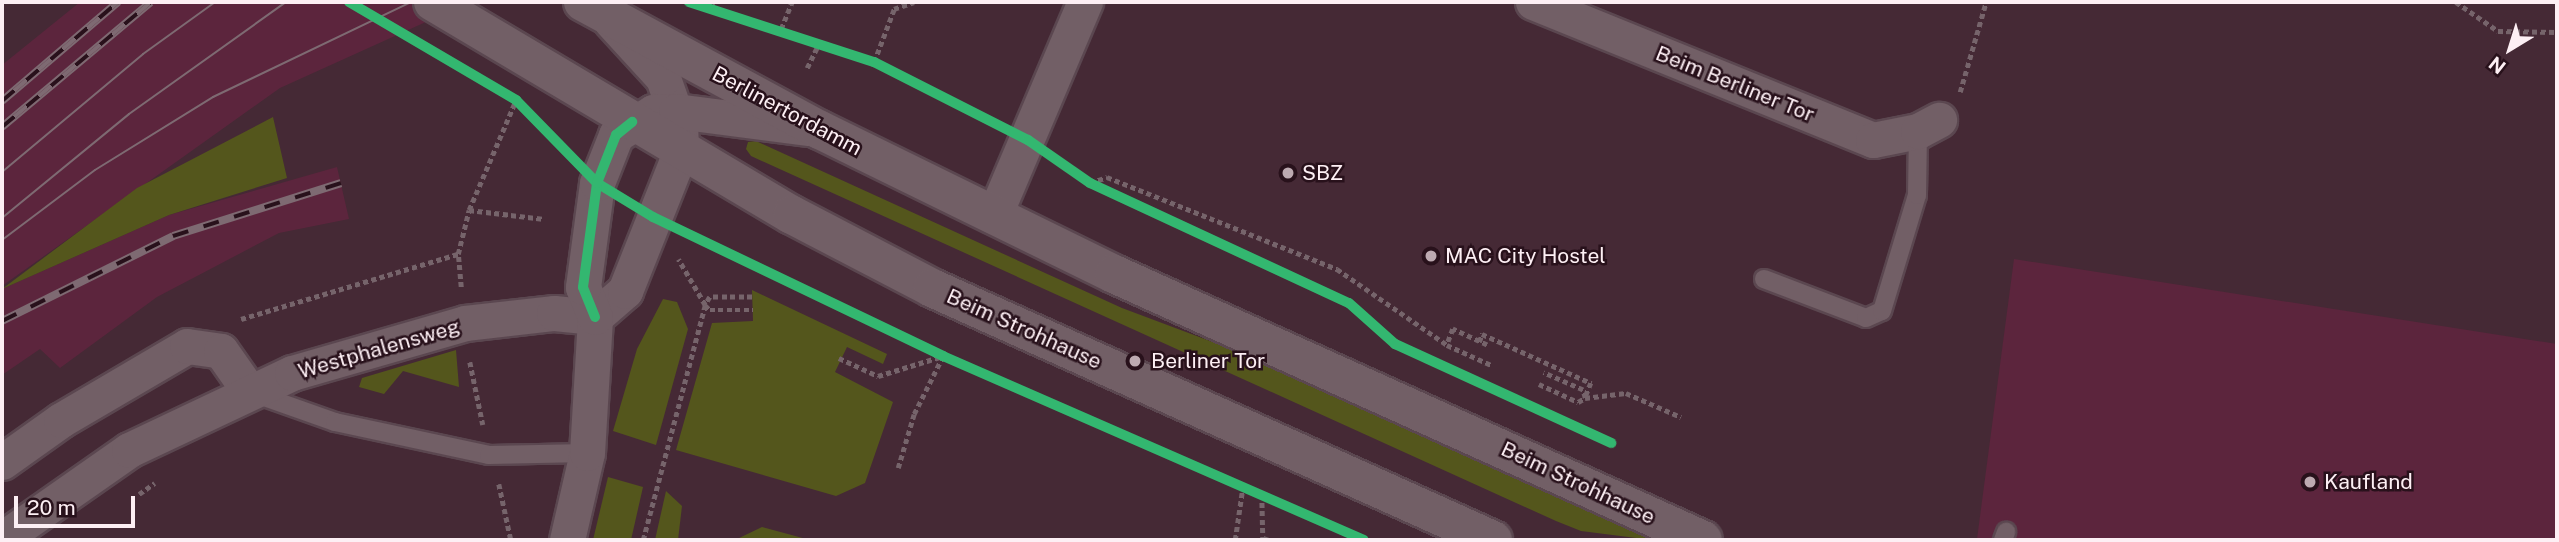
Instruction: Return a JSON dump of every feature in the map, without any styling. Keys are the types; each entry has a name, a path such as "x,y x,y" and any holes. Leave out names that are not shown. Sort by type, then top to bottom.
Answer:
{"main road":[{"path":"442,6 681,150"},
{"name":"Berlinertordamm","path":"594,8 820,130 994,216"},
{"name":"Beim Strohhause","path":"681,150 932,288 1493,540"},
{"name":"Beim Strohhause","path":"994,216 1703,540"}],"street":[{"path":"994,216 1085,2"},
{"name":"Beim Berliner Tor","path":"1533,2 1873,140 1928,125"},
{"path":"594,8 663,78 676,111 681,150 625,291 595,317"},
{"path":"567,540 587,453 595,317 583,287 597,183 616,135 632,122 653,112 676,111 820,130"},
{"name":"Westphalensweg","path":"2,539 129,450 249,391 341,358 466,323 554,313 595,317"},
{"path":"2,462 81,408 187,346 221,351 249,391"}],"lane":[{"path":"1764,279 1866,318 1882,311 1917,195 1928,125"},
{"path":"249,391 335,422 489,455 587,453"}],"path":[{"path":"689,2 781,29 818,45 874,62 1028,140"},
{"path":"704,8 714,2"},
{"path":"781,29 792,2"},
{"path":"874,62 894,9 914,2"},
{"path":"1928,125 1959,93 1986,2"},
{"path":"2456,2 2498,31 2557,32"},
{"path":"807,68 818,45"},
{"path":"1090,183 1107,177 1337,269 1447,345 1491,365"},
{"path":"1090,183 1115,194"},
{"path":"469,210 544,219"},
{"path":"643,540 705,305 710,297 752,297"},
{"path":"705,305 710,310 753,310"},
{"path":"1447,345 1453,329 1488,345"},
{"path":"1479,342 1482,334 1591,383 1585,398"},
{"path":"839,358 878,376 943,356 914,414 898,468"},
{"path":"1544,373 1583,390 1585,398"},
{"path":"1539,384 1578,402 1585,398 1626,393 1681,417"},
{"path":"1235,540 1243,485"},
{"path":"1262,494 1263,538 1269,540"}],"shaded area":[{"path":"80,2 470,2 280,88 2,286 2,65"},
{"path":"273,117 287,178 169,215 2,289 137,188"},
{"path":"756,141 1122,308 1295,373 1652,540 1581,531 1556,521 751,156 746,149 748,142"},
{"path":"337,167 349,219 279,233 157,297 60,368 40,349 2,375 2,289 169,215"},
{"path":"2014,259 2557,344 2557,540 1977,539"},
{"path":"752,290 887,354 883,364 847,347 835,372 893,402 865,483 836,496 676,450 712,323 753,321"},
{"path":"663,299 677,302 688,329 656,445 613,431 637,349"},
{"path":"456,350 459,387 403,371 384,394 359,387 362,378"},
{"path":"608,477 643,487 631,540 593,540"},
{"path":"666,491 682,506 678,540 655,540"},
{"path":"762,527 810,540 735,540"}],"tram line":[{"path":"2,172 143,54 215,2"},
{"path":"2,218 129,114 286,2"},
{"path":"2,240 95,170 213,97 411,2"}],"railway":[{"path":"2,101 118,2"},
{"path":"2,127 151,2"},
{"path":"2,321 173,236 341,183"}],"cycle path":[{"path":"349,2 516,100 597,183 653,217 943,356 1364,540"},
{"path":"689,2 874,62 1028,140 1090,183 1349,303 1395,344 1611,443"},
{"path":"595,317 583,287 597,183 616,135 632,122"}],"place":[{"name":"SBZ","path":"1288,173"},
{"name":"MAC City Hostel","path":"1431,256"},
{"name":"Berliner Tor","path":"1135,361"},
{"name":"Kaufland","path":"2310,482"}]}
